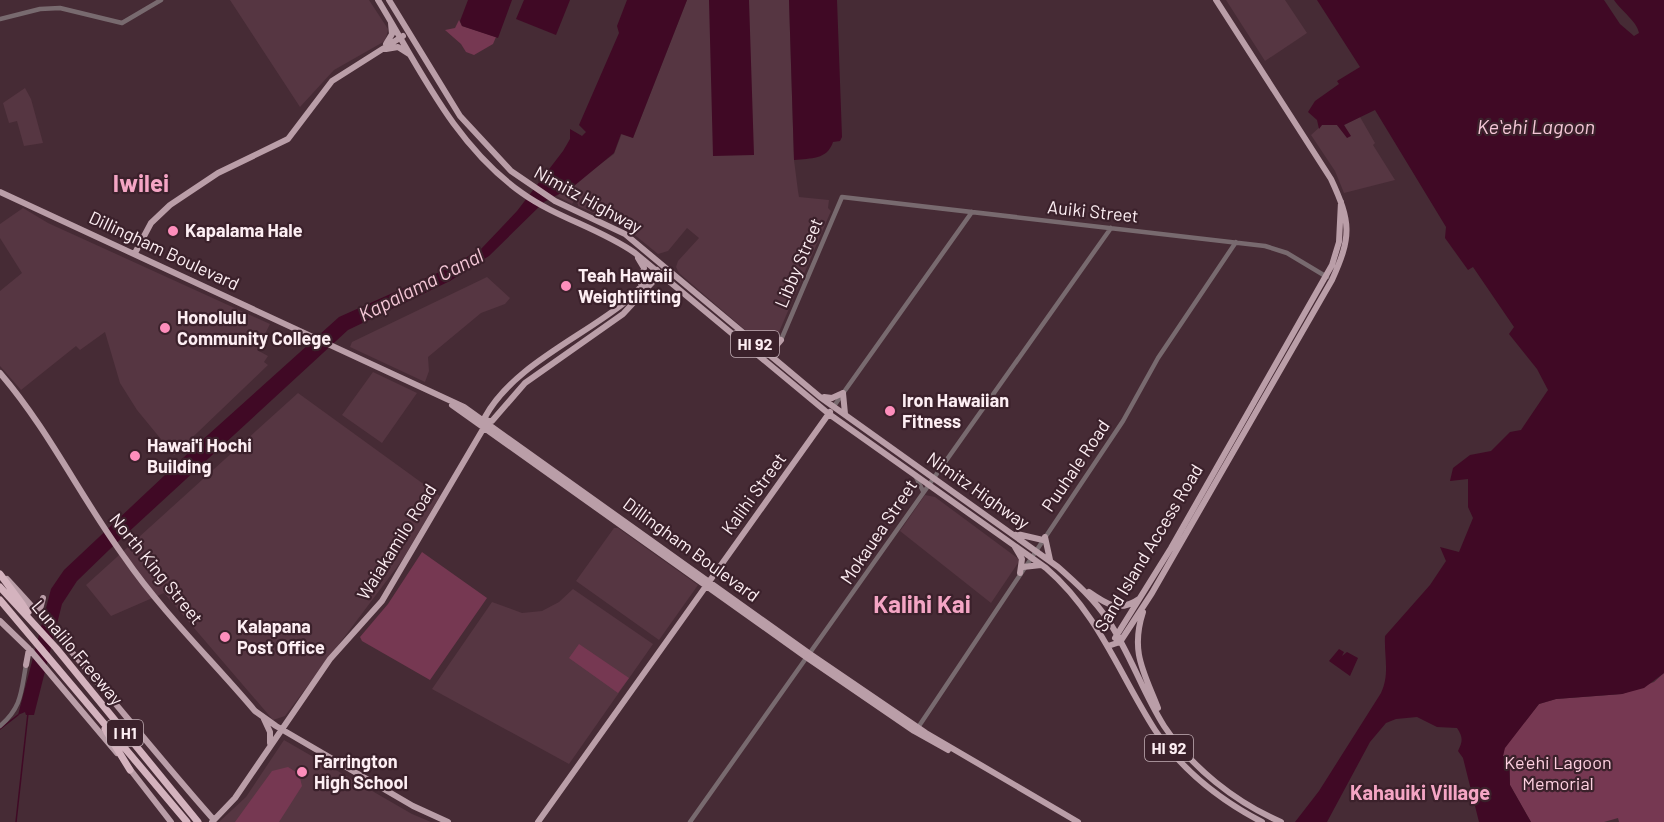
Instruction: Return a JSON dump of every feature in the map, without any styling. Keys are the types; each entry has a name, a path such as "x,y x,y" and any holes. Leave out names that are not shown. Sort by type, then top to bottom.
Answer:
{"highway":[{"path":"0,573 39,630"},
{"name":"Lunalilo Freeway","path":"0,587 56,648 196,819"},
{"name":"Lunalilo Freeway","path":"0,600 80,692 187,822"},
{"path":"0,607 31,635"},
{"path":"80,692 130,770"}],"main road":[{"name":"Nimitz Highway","path":"378,0 468,144 488,166 521,193 546,208 612,237 635,253 816,404 916,477 923,491 938,492 1043,565 1078,599 1156,730 1177,757 1196,777 1262,822"},
{"name":"Nimitz Highway","path":"389,0 460,116 497,158 526,184 555,201 625,234 820,397 1012,532 1080,586 1100,609 1119,639 1164,726 1192,760 1215,782 1278,821"},
{"name":"Sand Island Access Road","path":"1108,646 1119,639 1145,604 1255,415 1346,242 1346,209 1327,173 1216,0"},
{"path":"379,51 390,40 391,21"},
{"path":"135,253 151,224 170,204 218,172 288,139 332,81 408,33"},
{"path":"379,51 398,47 410,54"},
{"name":"Dillingham Boulevard","path":"0,192 444,399 486,424 808,656 917,729"},
{"path":"635,253 645,274 638,294"},
{"name":"Waiakamilo Road","path":"213,821 235,798 330,659 378,606 391,587 486,424 485,417 493,402 511,383 638,294 664,267"},
{"path":"638,294 656,283 672,285"},
{"name":"Sand Island Access Road","path":"1119,639 1247,410 1306,318"},
{"path":"758,346 773,348 781,340"},
{"path":"779,364 777,355 781,340"},
{"name":"North King Street","path":"0,373 47,435 115,545 159,601 264,719 413,807 448,822"},
{"path":"820,397 832,398 843,393 845,414"},
{"path":"816,404 820,413 819,428 838,421"},
{"name":"Kalihi Street","path":"538,822 834,406"},
{"path":"1247,410 1255,415"},
{"path":"1204,488 1210,492"},
{"path":"1012,532 1044,538 1050,561"},
{"path":"1013,544 1021,557 1022,570 1043,565"},
{"path":"0,573 55,631 213,821"},
{"path":"1080,586 1112,606 1126,606 1142,597"},
{"path":"31,605 36,605 43,598 39,614"},
{"path":"1145,604 1138,632 1138,659 1142,675 1164,726"},
{"path":"0,621 32,652 171,822"},
{"path":"26,665 32,652"},
{"path":"264,719 271,733 269,746"},
{"path":"917,729 1070,822"},
{"path":"917,729 1078,822"}],"street":[{"path":"0,19 34,10 60,8 123,22 161,0"},
{"name":"Auiki Street","path":"842,197 1274,248 1329,278"},
{"name":"Libby Street","path":"781,340 842,197"},
{"name":"Kalihi Street","path":"834,406 972,212"},
{"name":"Mokauea Street","path":"690,822 1112,228"},
{"name":"Puuhale Road","path":"917,729 1123,421 1158,358 1236,242"},
{"path":"923,491 938,492"},
{"path":"0,726 19,705 26,665"}],"shaded area":[{"path":"230,0 369,0 388,29 385,41 334,70 300,107"},
{"path":"687,0 789,0 794,160 799,197 829,200 828,208 831,211 776,339 766,344 758,341 679,273 676,267 678,261 699,238 687,228 668,251 658,254 625,227 578,206 574,201 572,204 557,196 614,154 622,133 633,138"},
{"path":"1226,0 1285,0 1307,33 1265,61"},
{"path":"25,88 31,99 43,143 24,146 17,121 9,123 3,103"},
{"path":"1360,117 1375,143 1373,145 1395,180 1344,193 1335,171 1311,135 1322,125 1337,125 1348,138 1344,125"},
{"name":"Honolulu Community College","path":"23,208 48,223 270,324 257,350 268,356 264,362 268,365 174,455 137,410 120,383 105,332 80,350 76,346 21,390 0,366 0,291 22,273 0,238 0,224"},
{"path":"487,277 510,298 505,304 481,313 428,357 429,371 425,382 350,347 352,342"},
{"path":"373,372 417,393 382,443 342,415"},
{"path":"298,393 440,496 403,559 285,716 273,720 164,593 111,616 86,585"},
{"path":"925,495 935,497 1020,560 991,603 900,531"},
{"path":"614,528 618,528 698,585 659,640 576,581"},
{"path":"573,589 653,644 569,764 432,689 492,602 522,613 542,611 559,602"},
{"name":"Farrington High School","path":"284,740 412,814 431,822 219,822 246,797"}],"green space":[{"path":"459,20 462,26 496,37 493,44 474,55 466,52 461,44 445,30 455,28"},
{"path":"422,552 487,598 430,680 362,641 360,637 388,604"},
{"path":"579,644 629,678 618,693 569,658"},
{"name":"Ke'ehi Lagoon Memorial","path":"1664,673 1664,822 1619,822 1618,818 1604,822 1531,822 1510,785 1510,761 1503,756 1504,748 1539,704 1556,699 1622,694 1654,682"},
{"path":"288,767 299,774 302,786 279,822 235,822 272,771"}],"water":[{"path":"468,0 512,0 498,38 462,26 460,21"},
{"path":"524,0 570,0 556,35 516,19"},
{"name":"Kapalama Canal","path":"627,0 687,0 633,138 621,134 614,153 574,186 544,202 489,256 450,281 348,330 109,550 77,581 62,604 34,715 26,715 25,712 18,715 51,589 64,570 199,443 339,317 444,270 481,249 517,211 563,151 570,139 570,129 582,136 586,132 579,125 619,33 617,26"},
{"path":"709,0 749,0 754,155 713,156"},
{"path":"789,0 837,0 842,137 840,141 833,142 823,155 794,160"},
{"name":"Keʻehi Lagoon","path":"1317,0 1604,0 1620,24 1634,36 1639,33 1638,29 1614,0 1664,0 1664,673 1644,688 1622,694 1556,699 1539,704 1505,748 1503,756 1509,758 1510,785 1531,822 1479,822 1463,758 1458,751 1462,739 1459,731 1457,728 1437,727 1417,717 1396,719 1386,723 1370,742 1327,822 1295,822 1319,791 1381,693 1386,672 1385,636 1430,585 1446,561 1440,547 1459,552 1473,518 1468,507 1468,479 1450,481 1453,468 1470,455 1491,451 1510,432 1521,430 1548,390 1537,369 1509,334 1514,327 1473,267 1468,270 1445,238 1446,227 1375,110 1344,125 1351,136 1347,138 1337,125 1322,125 1319,129 1317,120 1308,112 1315,101 1339,84 1337,81 1360,67"},
{"path":"1339,649 1344,652 1342,656 1347,652 1358,658 1350,676 1329,661"}],"waterway":[{"path":"16,822 28,713"},
{"path":"0,729 18,715"}],"place":[{"name":"Kapalama Hale","path":"173,231"},
{"name":"Teah Hawaii Weightlifting","path":"566,286"},
{"name":"Honolulu Community College","path":"165,328"},
{"name":"Iron Hawaiian Fitness","path":"890,411"},
{"name":"Hawai'i Hochi Building","path":"135,456"},
{"name":"Kalapana Post Office","path":"225,637"},
{"name":"Farrington High School","path":"302,772"}],"district":[{"name":"Iwilei","path":"141,184"},
{"name":"Kalihi Kai","path":"922,605"},
{"name":"Kahauiki Village","path":"1420,793"}]}
